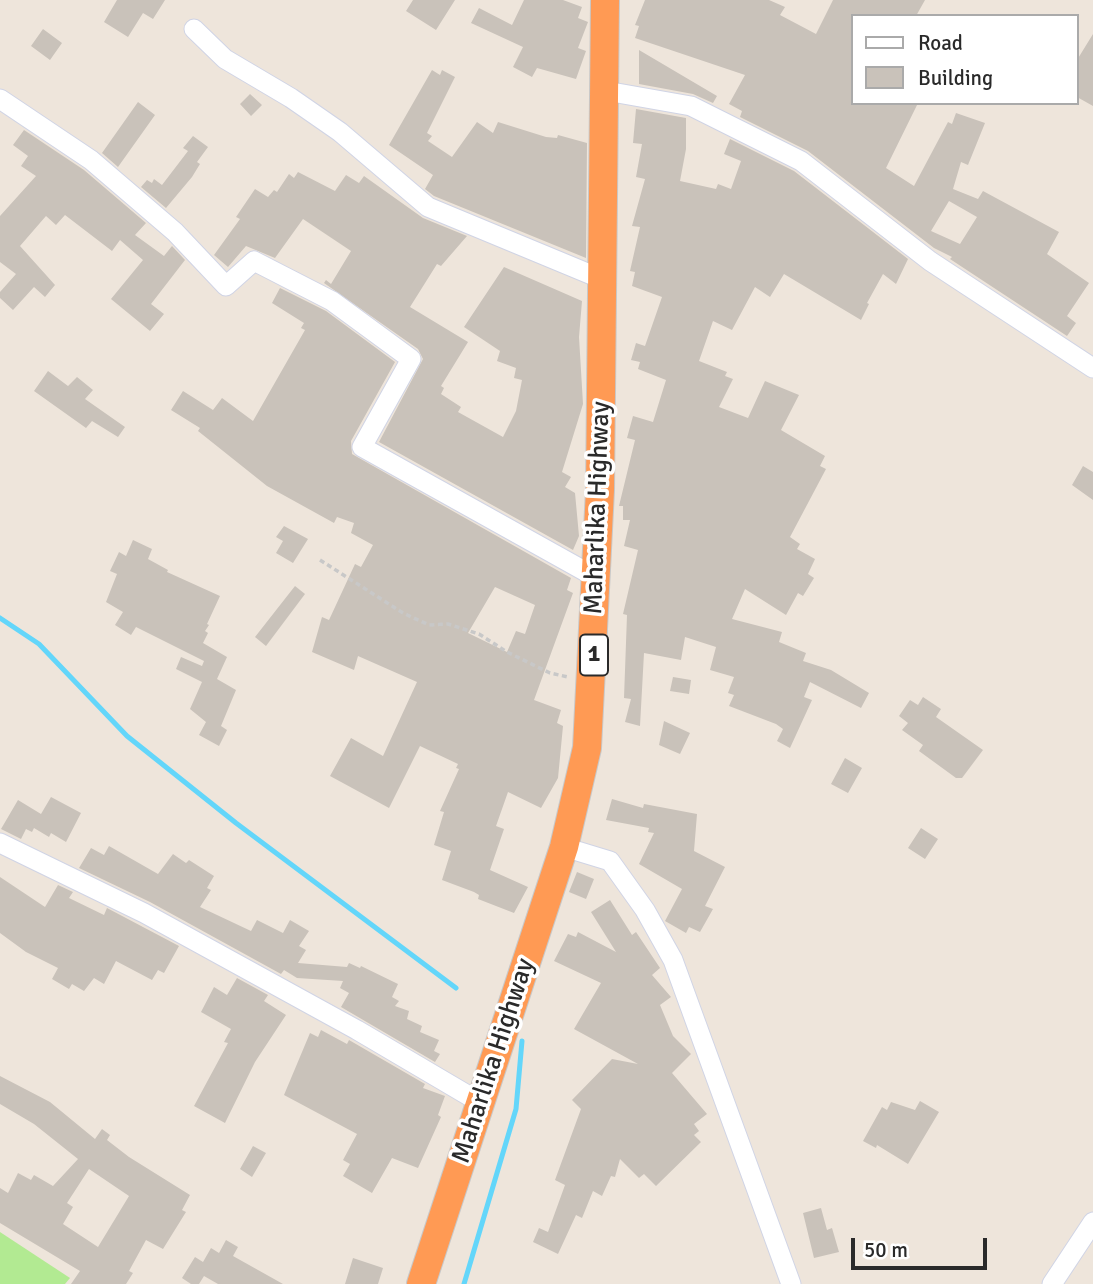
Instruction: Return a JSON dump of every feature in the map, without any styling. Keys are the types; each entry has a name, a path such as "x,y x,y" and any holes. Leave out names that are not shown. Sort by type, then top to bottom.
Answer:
{"highway":[{"name":"Maharlika Highway","path":"421,1284 564,847 587,748 593,684 597,578 604,280 605,0"}],"street":[{"path":"194,29 225,59 291,98 340,132 428,208 604,280"},
{"path":"606,91 691,106 801,161 930,261 1093,368"},
{"path":"0,99 91,160 175,232 226,286 254,261 332,301 411,359 362,447 597,578"},
{"path":"0,843 144,914 357,1030 481,1103"},
{"path":"564,847 610,861 645,910 673,960 791,1284"},
{"path":"1052,1284 1093,1223"}],"path":[{"path":"320,560 403,613 429,625 448,624 479,634 507,652 550,673 593,684"}],"green space":[{"path":"0,1232 70,1278 65,1284 0,1284"}],"building":[{"path":"117,0 165,0 153,19 143,13 128,37 104,22"},
{"path":"413,0 455,0 436,30 406,11"},
{"path":"524,0 563,0 582,7 578,18 588,22 578,48 586,51 576,79 537,68 532,77 513,67 523,47 471,23 479,8 512,25"},
{"path":"645,0 769,0 785,7 780,15 816,34 833,0 925,0 917,14 852,14 852,105 917,105 886,168 914,186 948,122 952,124 956,113 985,123 968,165 961,162 953,189 978,199 983,191 1059,232 1047,254 1089,283 1067,316 1076,323 1067,336 950,259 952,257 934,248 808,151 740,117 742,111 729,104 745,75 635,38 639,26 635,25","holes":["949,201 977,217 960,244 931,231"]},
{"path":"43,29 62,43 50,60 31,46"},
{"path":"1093,34 1093,106 1079,98 1079,57"},
{"path":"639,50 717,96 713,103 693,94 639,84"},
{"path":"432,70 440,75 442,70 455,77 427,133 432,136 428,141 452,157 477,122 493,133 498,122 546,137 557,138 558,135 587,143 586,258 434,196 425,189 433,175 389,145"},
{"path":"250,94 262,105 251,116 240,104"},
{"path":"138,102 155,115 118,167 102,153"},
{"path":"636,109 686,118 686,149 680,181 716,189 718,184 731,189 741,161 724,154 730,139 794,171 908,259 896,284 883,274 861,320 784,274 770,297 755,287 732,330 713,321 699,361 727,372 725,376 733,379 719,407 748,418 765,381 799,395 781,430 825,456 820,466 826,469 790,537 800,544 797,549 815,559 808,574 814,578 803,596 798,593 786,615 745,589 732,619 782,632 779,642 806,653 803,661 831,670 869,693 861,708 810,682 804,697 812,700 790,748 777,741 783,729 776,724 729,706 734,695 728,693 734,677 710,670 716,647 685,637 681,660 644,653 640,726 625,722 631,699 624,698 627,615 623,614 638,550 624,546 630,520 623,520 623,506 619,506 635,440 627,438 633,416 653,422 666,380 638,369 640,362 631,360 636,343 645,346 662,297 632,286 635,272 630,271 640,227 632,226 645,179 636,177 642,144 633,143"},
{"path":"24,130 84,170 146,223 135,235 164,256 172,246 185,260 151,304 164,314 150,331 111,299 143,260 120,240 112,251 65,215 56,225 46,216 20,246 55,285 45,297 34,287 13,310 0,298 0,292 16,274 0,262 0,216 36,176 21,166 28,156 13,145"},
{"path":"193,136 208,147 197,162 200,164 192,177 166,208 141,187 147,180 152,183 154,179 162,185 188,151 183,148"},
{"path":"298,172 335,191 346,175 359,183 364,176 423,218 467,236 441,266 437,264 410,307 468,342 441,386 444,388 441,394 461,407 458,412 503,437 516,411 522,380 514,378 516,368 497,361 500,351 464,327 504,267 582,301 579,337 583,404 562,472 571,477 565,487 575,493 579,536 573,550 379,442 423,359 418,349 324,283 326,280 331,284 351,251 303,219 275,258 246,246 228,267 214,255 240,219 236,217 255,189 268,197 274,190 277,192 289,174 294,178"},
{"path":"280,288 326,311 395,362 351,441 352,454 571,578 567,590 573,593 534,700 561,710 557,723 563,726 558,778 541,808 508,792 496,826 504,829 490,870 528,887 514,913 478,899 479,895 474,892 442,880 451,851 434,845 444,812 440,811 459,769 456,768 458,764 420,746 389,808 330,776 351,738 383,756 417,682 358,656 354,670 312,652 322,617 329,620 355,564 361,567 373,545 351,533 354,523 337,517 334,523 267,486 198,431 200,428 171,410 183,391 213,410 222,398 253,421 305,330 301,328 304,323 272,303","holes":["495,587 535,605 525,634 516,631 507,652 468,633"]},
{"path":"48,371 68,386 77,377 93,390 85,399 125,427 118,437 92,421 86,428 34,391"},
{"path":"1083,466 1093,472 1093,500 1072,485"},
{"path":"284,526 308,539 293,563 276,553 283,541 276,537"},
{"path":"133,540 152,549 148,559 168,570 167,572 220,596 207,624 209,625 205,631 208,633 203,643 227,657 217,679 236,690 221,726 227,730 219,746 199,735 206,722 190,709 202,682 176,669 181,657 202,666 204,661 136,627 131,635 115,625 123,612 106,602 117,574 110,571 119,552 126,556"},
{"path":"295,586 305,594 266,646 255,637"},
{"path":"673,677 691,680 689,694 670,691"},
{"path":"923,697 941,709 936,717 983,750 962,778 956,778 919,751 923,745 902,730 908,723 899,716 910,700 918,705"},
{"path":"664,721 690,733 680,754 659,745"},
{"path":"845,758 862,768 848,793 831,784"},
{"path":"51,797 81,813 66,842 51,833 49,837 34,828 32,832 26,829 21,839 1,829 18,800 41,814"},
{"path":"612,799 643,808 644,804 697,814 694,851 725,867 705,906 713,909 700,932 689,927 686,933 665,921 682,889 639,864 654,833 648,832 649,828 606,820"},
{"path":"921,828 938,839 925,859 908,848"},
{"path":"109,846 158,874 173,854 186,863 189,860 214,876 207,888 211,890 200,907 251,931 257,920 283,933 290,920 309,931 299,946 306,950 298,963 347,967 349,963 398,984 392,997 399,1001 395,1006 409,1011 407,1019 422,1026 420,1032 439,1040 434,1051 440,1054 435,1062 341,1007 349,993 340,988 343,981 297,978 284,970 281,974 150,902 79,868 91,848 104,855"},
{"path":"577,872 594,879 586,899 569,892"},
{"path":"0,877 45,907 58,885 73,892 69,898 104,915 107,908 179,946 164,973 158,970 152,980 116,961 104,984 94,978 84,991 72,984 69,989 52,979 58,968 26,952 0,933"},
{"path":"610,900 632,935 636,932 660,968 652,975 671,997 660,1005 673,1036 691,1054 672,1073 707,1114 694,1124 699,1131 694,1135 701,1142 656,1186 644,1174 639,1178 620,1159 615,1177 611,1176 602,1196 593,1191 582,1218 576,1215 558,1254 533,1242 539,1228 548,1232 565,1185 555,1180 581,1109 572,1100 612,1059 638,1064 574,1029 601,983 554,961 568,934 576,937 578,932 616,952 591,912"},
{"path":"237,978 268,995 264,1001 286,1015 255,1062 225,1123 194,1106 228,1043 224,1042 231,1029 201,1012 214,987 227,995"},
{"path":"321,1030 347,1044 349,1040 425,1084 423,1088 445,1096 438,1115 441,1117 418,1168 392,1158 372,1193 343,1176 350,1164 343,1160 357,1134 284,1095 310,1033 318,1037"},
{"path":"0,1076 50,1102 95,1139 102,1129 110,1135 107,1140 129,1157 190,1195 182,1210 186,1212 163,1249 146,1240 129,1271 133,1273 126,1284 71,1284 80,1271 0,1223 0,1188 8,1193 18,1173 31,1180 34,1175 53,1186 78,1159 34,1124 0,1104","holes":["89,1169 129,1196 98,1247 63,1224 73,1207 67,1203"]},
{"path":"920,1101 939,1112 908,1164 877,1145 876,1148 863,1141 882,1107 887,1110 891,1102 915,1110"},
{"path":"253,1146 266,1153 252,1177 240,1169"},
{"path":"821,1208 827,1230 832,1228 839,1252 814,1258 803,1213"},
{"path":"226,1240 238,1247 233,1256 283,1284 218,1284 204,1276 199,1284 191,1284 182,1278 195,1257 203,1262 211,1248 219,1253"},
{"path":"353,1258 383,1268 378,1284 345,1284"}],"waterway":[{"path":"0,618 39,644 127,736 236,823 456,988"},
{"path":"464,1284 516,1109 522,1041"}]}
